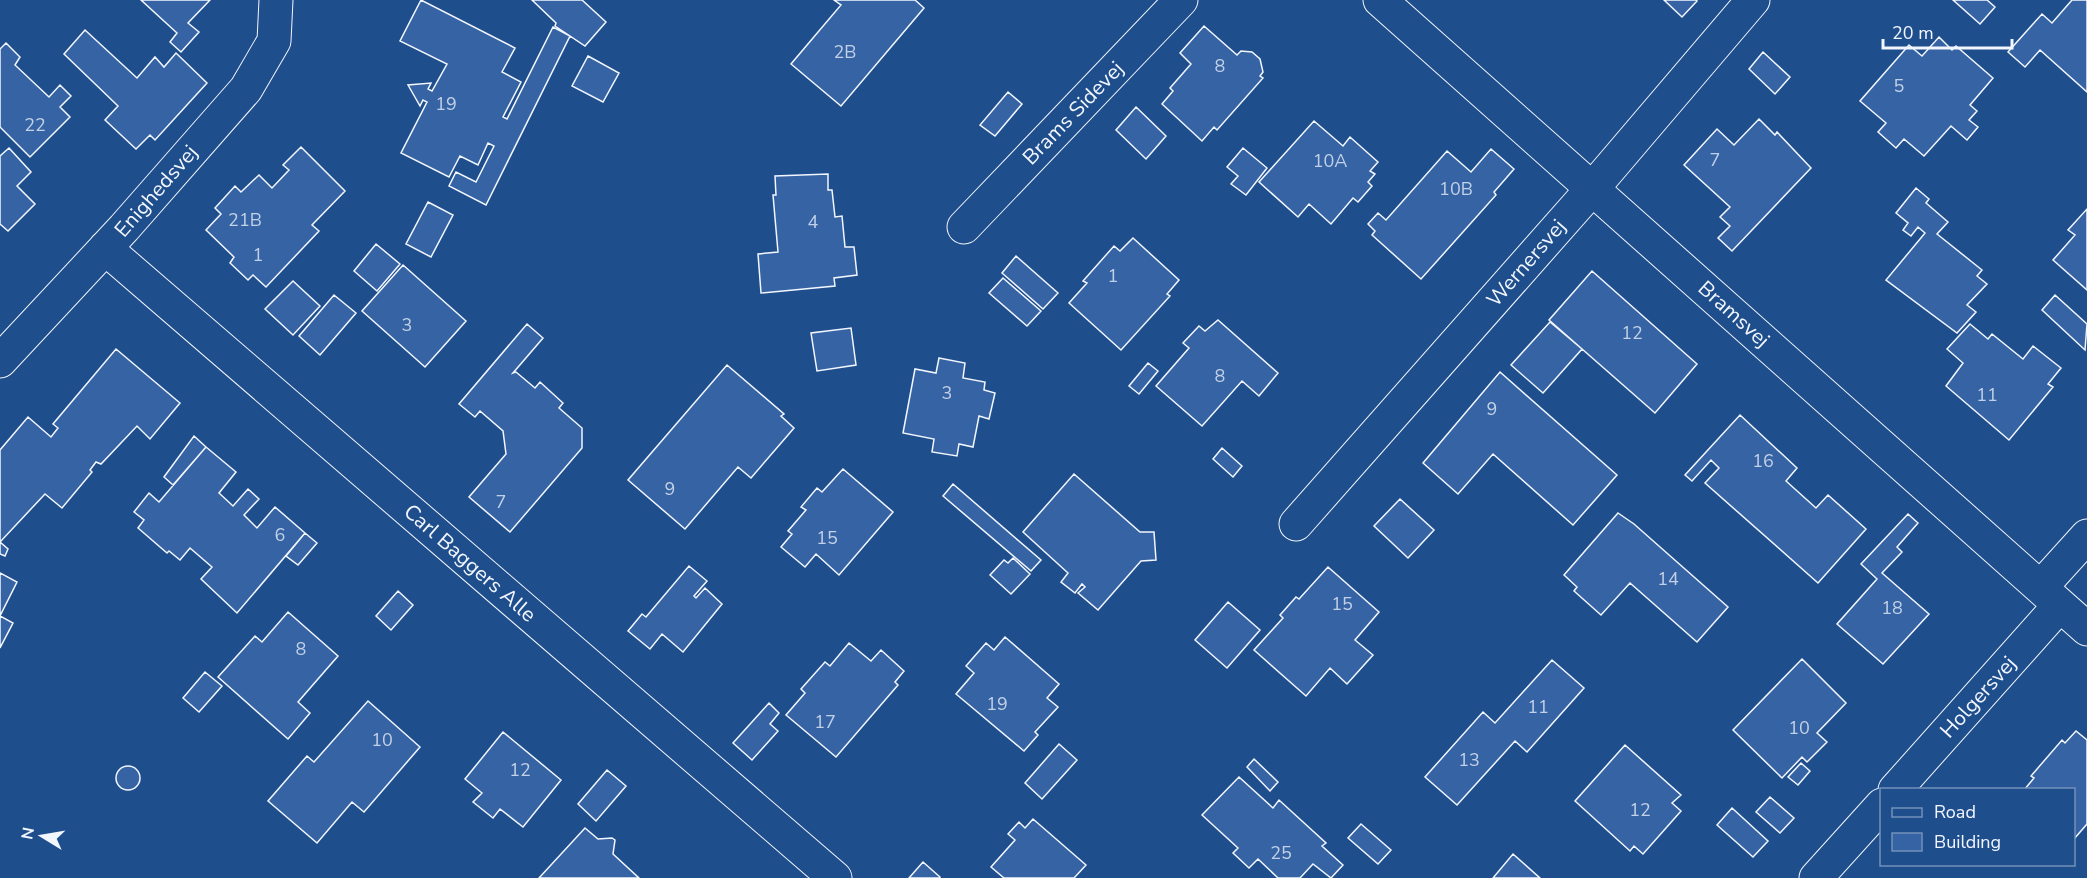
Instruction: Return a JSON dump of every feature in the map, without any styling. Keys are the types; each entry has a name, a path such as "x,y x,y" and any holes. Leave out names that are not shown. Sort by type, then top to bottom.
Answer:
{"street":[{"name":"Enighedsvej","path":"0,362 246,89 274,41 276,0"},
{"name":"Brams Sidevej","path":"964,227 1181,0"},
{"name":"Bramsvej","path":"1380,0 2087,629"},
{"name":"Wernersvej","path":"1296,524 1592,189 1753,0"},
{"name":"Carl Baggers Alle","path":"105,248 836,878"},
{"name":"Holgersvej","path":"1896,788 2050,596 2087,536"},
{"path":"1816,878 1880,806"}],"building":[{"path":"141,0 210,0 188,23 199,32 181,52 170,42 177,33"},
{"path":"421,0 515,48 502,72 521,82 503,117 507,119 553,27 570,36 486,205 449,186 456,172 476,182 494,146 488,143 478,165 460,156 449,177 401,153 427,102 423,100 420,106 408,85 431,83 428,89 432,91 447,64 400,41"},
{"path":"532,0 582,0 606,22 585,46 555,26 556,23"},
{"path":"834,0 915,0 924,8 841,106 791,64 841,5"},
{"path":"1664,0 1696,0 1697,1 1682,17"},
{"path":"1953,0 1987,0 1995,7 1980,24"},
{"path":"2072,0 2087,0 2087,92 2040,50 2025,67 2008,52 2042,14 2052,23"},
{"path":"1204,26 1237,55 1241,51 1252,52 1260,59 1263,72 1260,76 1263,78 1217,130 1214,127 1202,141 1162,104 1173,91 1170,88 1191,64 1180,53"},
{"path":"85,30 137,78 155,57 164,67 176,53 207,83 155,140 150,135 136,149 105,120 118,106 64,54"},
{"path":"1939,37 1952,50 1956,46 1993,78 1970,105 1977,111 1969,120 1978,127 1967,140 1951,126 1924,156 1904,139 1896,148 1878,132 1886,123 1860,101 1909,45 1922,56"},
{"path":"6,43 20,57 15,65 49,97 60,85 71,96 60,107 70,117 30,157 0,127 0,49"},
{"path":"1763,52 1790,77 1775,94 1749,69"},
{"path":"588,56 619,73 603,102 572,86"},
{"path":"1008,92 1022,104 995,136 980,125"},
{"path":"1136,107 1166,136 1146,159 1116,130"},
{"path":"1759,119 1775,135 1777,132 1811,168 1732,251 1718,238 1730,226 1720,217 1730,207 1684,165 1717,129 1734,145"},
{"path":"1314,121 1343,146 1350,137 1378,162 1370,171 1375,174 1368,182 1372,186 1358,202 1353,198 1331,224 1309,204 1298,217 1259,182"},
{"path":"301,147 345,191 312,225 319,231 266,287 253,275 248,280 230,263 234,257 206,230 221,214 215,208 235,186 241,192 259,175 272,188 289,170 283,165"},
{"path":"9,148 31,172 17,186 35,204 8,231 0,224 0,156"},
{"path":"1243,148 1267,168 1246,195 1231,184 1238,176 1227,167"},
{"path":"1491,149 1514,169 1494,192 1496,195 1421,279 1372,235 1375,231 1368,224 1378,213 1386,220 1447,151 1471,172"},
{"path":"828,174 828,190 832,190 835,217 842,216 845,247 854,247 857,275 834,278 835,286 761,293 758,254 778,252 773,195 776,195 775,176"},
{"path":"1916,188 1929,199 1926,203 1948,222 1937,234 1982,270 1977,276 1987,284 1967,305 1976,312 1957,333 1886,280 1925,233 1918,227 1911,236 1903,230 1908,223 1896,213"},
{"path":"428,202 453,215 431,257 406,244"},
{"path":"2087,209 2087,290 2053,260 2075,235 2068,230"},
{"path":"1133,238 1179,280 1167,294 1170,296 1121,350 1069,303 1087,283 1083,281 1114,246 1120,251"},
{"path":"376,244 400,264 377,291 354,271"},
{"path":"1016,256 1058,293 1043,309 1002,273"},
{"path":"403,265 466,321 425,367 362,311"},
{"path":"1592,271 1697,364 1655,413 1549,320"},
{"path":"1003,278 1041,311 1027,326 989,293"},
{"path":"293,281 320,306 293,335 265,309"},
{"path":"334,295 356,313 320,355 299,336"},
{"path":"2055,295 2087,324 2085,350 2042,310"},
{"path":"1218,320 1278,373 1259,396 1242,381 1202,426 1156,386 1189,348 1183,343 1199,326 1205,331"},
{"path":"1550,322 1582,349 1543,393 1511,365"},
{"path":"527,324 543,338 513,373 516,372 535,388 540,382 563,403 559,408 582,428 582,448 510,532 469,497 506,454 503,431 480,411 475,417 459,404"},
{"path":"1970,324 1988,339 1992,334 2023,359 2033,346 2061,368 2048,384 2053,387 2009,440 1946,386 1963,363 1947,349"},
{"path":"851,328 856,365 817,371 811,333"},
{"path":"116,349 180,403 150,439 137,426 101,464 96,462 90,470 92,472 62,508 45,494 0,542 0,450 28,417 51,437 58,428 53,424"},
{"path":"939,358 965,363 963,378 985,382 984,390 995,393 989,419 979,416 973,447 959,444 957,456 932,452 934,439 903,433 915,369 936,373"},
{"path":"1148,363 1158,371 1139,394 1129,386"},
{"path":"727,365 784,414 781,416 794,428 751,478 738,467 685,529 628,480"},
{"path":"1500,372 1617,475 1573,525 1493,454 1458,494 1423,463"},
{"path":"1740,415 1797,468 1786,481 1816,508 1828,495 1866,529 1818,583 1705,483 1719,468 1711,460 1692,481 1685,475"},
{"path":"194,436 206,447 173,485 164,477"},
{"path":"206,447 236,472 219,493 233,506 248,489 259,499 244,515 257,528 275,507 305,533 237,613 201,579 212,567 190,548 180,560 169,551 167,553 138,528 144,520 134,512 149,493 159,502"},
{"path":"1222,448 1242,466 1233,477 1213,459"},
{"path":"843,469 893,512 839,575 816,554 805,567 781,547 792,534 788,531 806,510 801,507 817,488 822,492"},
{"path":"1074,474 1140,532 1154,532 1156,560 1141,561 1098,610 1078,593 1085,587 1082,584 1075,593 1061,582 1068,573 1023,532"},
{"path":"953,484 1041,560 1031,571 943,496"},
{"path":"1400,499 1434,530 1408,558 1374,526"},
{"path":"1618,513 1634,524 1728,607 1697,642 1630,583 1601,615 1574,591 1577,587 1564,575"},
{"path":"1908,514 1918,523 1897,547 1902,552 1882,573 1929,614 1883,664 1837,624 1877,579 1861,564"},
{"path":"305,533 317,543 298,565 286,556"},
{"path":"0,542 8,549 5,556 0,554"},
{"path":"1013,558 1030,574 1011,594 990,575 1004,560 1008,563"},
{"path":"689,566 707,581 694,596 696,598 705,588 722,604 683,652 662,634 650,649 628,631 642,614 646,617"},
{"path":"1328,567 1379,612 1355,640 1373,655 1347,684 1330,668 1306,696 1254,650 1283,618 1280,615 1296,597 1299,599"},
{"path":"0,573 17,582 0,616"},
{"path":"398,591 413,605 391,630 376,616"},
{"path":"1228,602 1260,630 1227,668 1195,640"},
{"path":"288,612 338,656 298,702 310,713 288,739 218,677 255,636 262,642"},
{"path":"0,616 13,623 0,648"},
{"path":"1005,637 1059,684 1047,698 1058,707 1035,732 1038,735 1024,751 956,694 974,673 966,666 986,643 994,650"},
{"path":"849,643 871,661 881,650 904,671 895,682 898,685 836,757 786,715 805,693 801,689 825,662 830,666"},
{"path":"1802,659 1846,703 1817,733 1827,742 1807,762 1802,757 1782,778 1733,730"},
{"path":"1552,660 1584,688 1527,752 1515,741 1457,805 1425,777 1483,712 1495,723"},
{"path":"205,672 222,686 199,712 183,698"},
{"path":"368,701 420,747 364,812 352,802 317,843 268,801 307,756 314,762"},
{"path":"769,703 779,713 770,724 778,731 752,760 733,743"},
{"path":"2076,731 2087,740 2087,824 2075,838 2075,788 2026,788 2034,778 2031,776 2062,740 2065,743"},
{"path":"503,732 561,780 523,827 500,809 493,818 473,802 482,793 465,779"},
{"path":"1059,744 1077,760 1042,799 1025,783"},
{"path":"1625,745 1681,795 1672,803 1681,811 1643,854 1634,846 1630,851 1575,801"},
{"path":"1254,759 1278,782 1270,791 1247,767"},
{"path":"1801,763 1810,771 1798,785 1788,777"},
{"path":"128,766 133,767 139,773 139,783 133,789 128,790 123,789 117,783 116,778 117,773 123,767"},
{"path":"607,770 626,786 596,821 578,804"},
{"path":"1239,777 1273,808 1279,800 1326,843 1322,846 1343,865 1331,878 1313,864 1300,878 1278,878 1258,859 1249,868 1233,853 1238,848 1202,815"},
{"path":"1770,797 1794,818 1780,833 1756,812"},
{"path":"1732,808 1768,841 1753,857 1717,825"},
{"path":"1033,819 1086,865 1074,878 1004,878 991,867 1015,840 1008,834 1019,822 1025,828"},
{"path":"1361,824 1391,850 1378,864 1348,838"},
{"path":"585,828 598,839 612,838 615,840 613,854 639,878 539,878"},
{"path":"1513,854 1540,878 1493,878"},
{"path":"923,862 940,877 940,878 909,878"}]}
